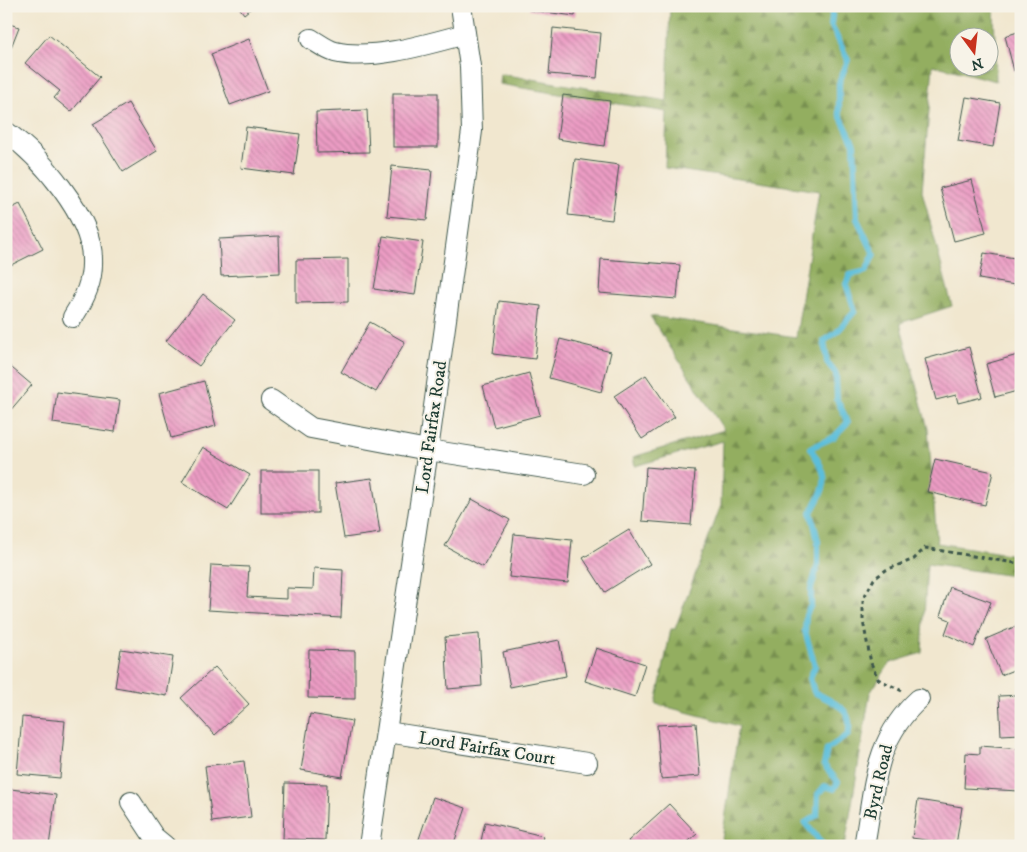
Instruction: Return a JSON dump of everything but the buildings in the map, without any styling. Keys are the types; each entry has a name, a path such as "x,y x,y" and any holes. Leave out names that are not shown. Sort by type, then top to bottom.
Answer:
{"street":[{"name":"Lord Fairfax Road","path":"369,846 428,450 472,131 470,66 461,6"},
{"path":"311,39 334,52 367,54 465,34"},
{"path":"6,132 22,144 44,166 65,192 81,222 91,247 91,278 85,297 74,317"},
{"path":"271,400 312,428 428,450 584,474"},
{"name":"Byrd Road","path":"864,846 881,753 894,725 919,699"},
{"name":"Lord Fairfax Court","path":"387,732 587,763"},
{"path":"131,802 154,837 165,846"}],"path":[{"path":"919,699 878,679 871,663 863,621 863,599 867,588 886,570 914,559 925,548 1021,564"}],"green space":[{"path":"670,6 994,6 995,28 950,28 950,69 933,65 922,191 952,306 900,323 928,429 937,543 1021,556 1021,577 927,564 922,653 890,663 870,693 845,846 721,846 739,726 656,704 671,629 675,629 721,505 723,441 635,466 633,457 724,430 650,316 796,337 819,191 665,168 667,112 499,84 500,74 667,101"},
{"path":"984,78 996,78 996,81"}],"waterway":[{"path":"820,846 821,842 805,823 817,815 818,794 825,786 834,789 838,782 824,765 827,749 848,735 849,726 846,712 835,703 814,692 810,678 815,666 805,631 806,615 811,605 811,589 818,564 818,541 811,512 821,494 824,480 821,467 810,448 834,437 848,422 837,400 836,374 827,362 824,341 837,332 855,311 846,284 850,275 866,271 874,254 857,219 854,144 839,113 839,83 848,60 831,25 833,6"}]}
